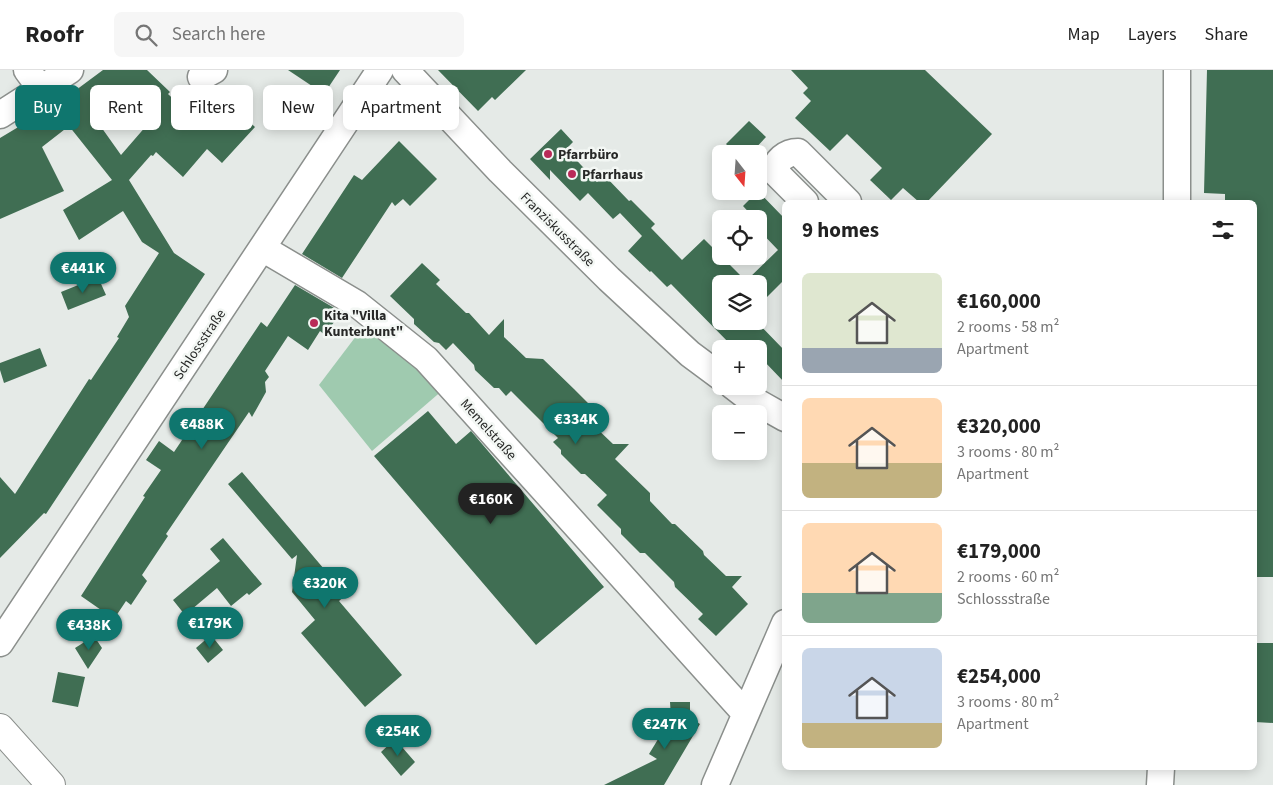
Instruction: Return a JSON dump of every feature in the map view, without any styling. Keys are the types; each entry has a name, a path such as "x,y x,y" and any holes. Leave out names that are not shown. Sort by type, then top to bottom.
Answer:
{"main road":[{"path":"0,728 51,785"}],"street":[{"path":"0,116 34,79 70,70"},
{"name":"Schlossstraße","path":"0,643 380,70"},
{"name":"Franziskusstraße","path":"405,70 500,171 609,279 690,354 712,370"},
{"path":"1177,70 1177,200"},
{"path":"803,200 775,172 775,166 779,160 793,152 798,152 846,200"},
{"name":"Memelstraße","path":"262,248 357,304 426,359 745,714"},
{"path":"745,395 782,416"},
{"path":"715,785 782,630"},
{"path":"1160,770 1160,785"}],"green space":[{"path":"366,323 444,389 372,451 319,385"}],"building":[{"path":"103,70 147,70 170,92 168,94 171,97 171,130 252,130 222,163 207,149 183,177 156,152 153,156 151,155 129,180 174,253 205,274 46,514 44,513 0,558 0,477 15,494 89,379 91,380 119,338 117,337 129,317 125,306 159,253 142,242 123,211 79,240 63,210 112,180 72,130 80,130 80,87"},
{"path":"288,70 340,70 330,85 310,85"},
{"path":"438,70 526,70 495,100 492,97 478,111 459,92 459,85 453,85"},
{"path":"791,70 925,70 992,134 929,200 917,200 903,188 891,200 870,180 882,168 847,134 830,151 795,118 811,101 803,93 808,88"},
{"path":"1207,70 1273,70 1273,577 1257,577 1257,200 1225,200 1225,194 1204,193"},
{"path":"749,121 766,137 758,145 726,144"},
{"path":"15,129 64,130 42,147 64,191 0,219 0,138"},
{"path":"561,129 573,142 566,149 597,182 604,175 629,201 631,200 655,224 651,228 682,260 704,239 712,247 712,265 730,265 740,275 712,275 712,326 671,284 667,287 628,251 642,236 620,213 613,219 588,193 580,201 550,170 550,180 530,159"},
{"path":"399,141 437,179 410,206 403,199 395,206 392,202 342,278 302,254 354,175 362,180"},
{"path":"749,200 767,200 782,216 782,282 767,297 767,275 752,275 763,265 767,265 767,261 778,250 767,238 767,210 747,210 743,206"},
{"path":"422,263 440,280 436,284 466,313 469,313 489,335 504,319 504,337 526,358 543,359 574,389 589,404 590,422 613,444 629,444 615,459 650,493 650,501 672,524 675,524 703,551 704,555 726,576 742,576 732,587 748,604 716,636 698,619 703,614 675,587 674,582 645,553 640,553 621,534 621,529 597,505 607,495 585,474 581,474 561,454 561,450 553,442 558,438 511,391 506,396 499,388 494,388 475,370 474,365 453,343 446,350 439,343 434,342 414,324 414,319 390,296"},
{"path":"98,277 106,295 68,310 61,292"},
{"path":"295,285 341,312 325,335 320,331 308,350 288,336 265,371 269,377 265,382 266,392 252,417 249,412 166,534 168,536 142,575 147,581 131,605 126,601 114,619 81,596 161,470 146,460 159,441 174,452 261,322 267,327"},
{"path":"716,330 765,330 782,348 782,380 767,364 767,340 726,340"},
{"path":"40,348 47,366 4,383 0,363"},
{"path":"428,411 456,444 471,431 604,587 536,645 374,456"},
{"path":"242,472 346,595 339,601 402,675 365,707 301,633 315,620 292,592 297,555 292,559 228,484"},
{"path":"223,538 262,584 231,606 217,588 185,615 173,600 220,561 210,549"},
{"path":"211,635 223,650 208,663 196,648"},
{"path":"94,636 102,648 88,669 75,648"},
{"path":"1257,643 1273,643 1273,723 1257,722"},
{"path":"58,672 85,677 78,707 52,702"},
{"path":"670,702 690,702 690,718 700,724 664,785 604,785 657,759 649,754 671,718"},
{"path":"395,739 415,762 401,776 381,752"}],"place":[{"name":"Pfarrbüro","path":"548,154"},
{"name":"Pfarrhaus","path":"572,174"},
{"name":"Kita \"Villa Kunterbunt\"","path":"314,323"}]}
